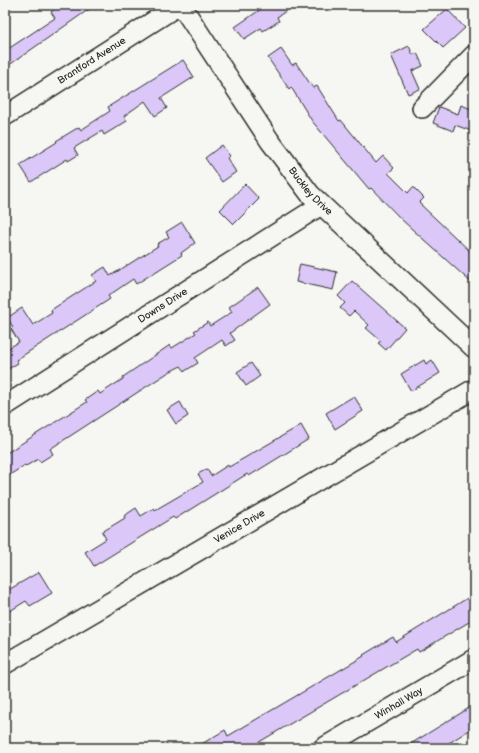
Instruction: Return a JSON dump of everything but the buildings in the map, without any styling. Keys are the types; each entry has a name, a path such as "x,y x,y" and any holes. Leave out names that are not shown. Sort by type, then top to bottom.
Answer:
{"street":[{"name":"Brantford Avenue","path":"5,116 172,7"},
{"name":"Buckley Drive","path":"172,7 310,194 474,348"},
{"path":"422,108 474,55"},
{"name":"Downs Drive","path":"5,406 321,205"},
{"name":"Venice Drive","path":"5,664 474,389"},
{"name":"Winhall Way","path":"323,748 474,659"}]}
